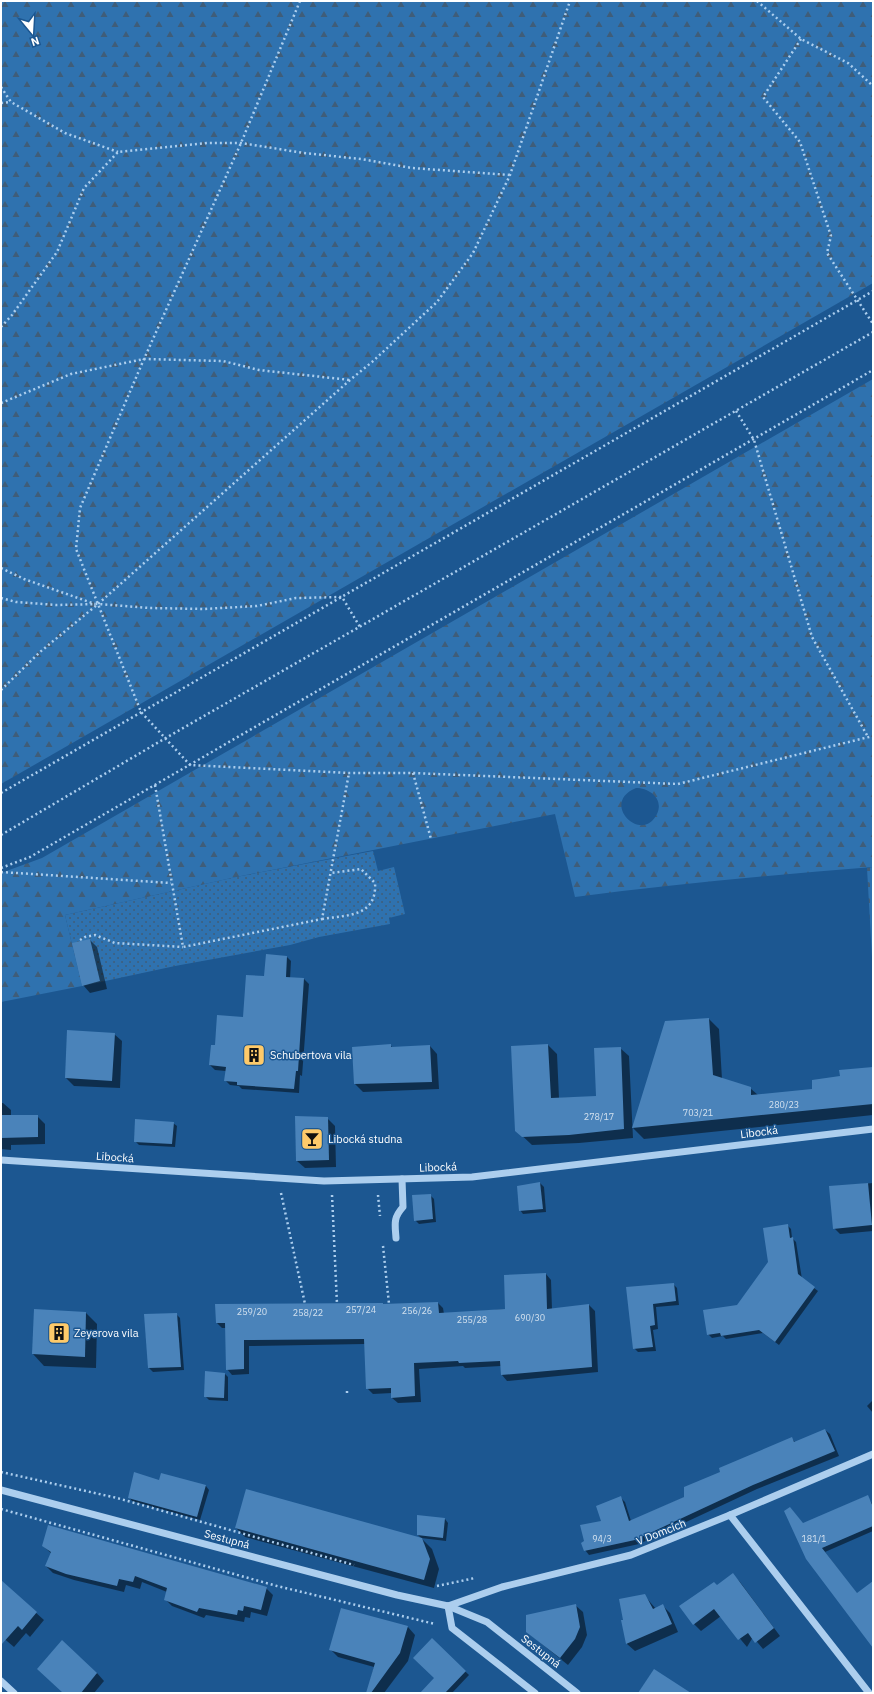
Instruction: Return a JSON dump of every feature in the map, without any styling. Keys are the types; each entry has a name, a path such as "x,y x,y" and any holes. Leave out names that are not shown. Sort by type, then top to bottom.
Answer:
{"street":[{"name":"Libocká","path":"1,1160 324,1181 472,1177 873,1129"},
{"path":"396,1238 395,1219 403,1207 402,1179"},
{"name":"V Domcích","path":"448,1606 502,1587 631,1555 730,1515 873,1454"},
{"name":"Sestupná","path":"1,1490 397,1595 448,1606 487,1622 577,1693"},
{"path":"730,1515 869,1693"},
{"path":"448,1606 452,1628 534,1693"},
{"path":"1,1682 14,1693"}],"path":[{"path":"300,1 242,143 144,359 80,508 76,549 141,712 164,739 190,765 349,773 413,773 678,784 873,736"},
{"path":"1,690 40,652 98,604 372,362 437,302 473,253 510,175 570,1"},
{"path":"757,1 801,39 848,64 873,86"},
{"path":"801,39 762,97 800,142 831,236 827,253 873,324"},
{"path":"1,87 11,102 65,133 118,152 207,143 242,143 304,153 361,159 412,168 510,175"},
{"path":"1,103 11,102"},
{"path":"1,327 12,315 57,252 84,188 118,152"},
{"path":"1,793 873,291"},
{"path":"1,834 873,332"},
{"path":"1,403 71,374 144,359 223,361 259,370 350,380"},
{"path":"1,868 30,857 873,370"},
{"path":"736,411 754,440 812,637 868,737"},
{"path":"1,568 24,579 98,604"},
{"path":"1,598 16,602 57,605 98,604 150,608 204,609 257,606 296,598 342,597"},
{"path":"342,597 360,627"},
{"path":"322,919 349,773"},
{"path":"413,773 431,839"},
{"path":"155,785 183,947"},
{"path":"80,940 85,937 96,935 115,944 183,947 364,911 372,904 375,893 375,883 361,869 330,873"},
{"path":"1,872 171,883"},
{"path":"281,1190 305,1304"},
{"path":"332,1193 337,1304"},
{"path":"1,1472 117,1498 358,1567"},
{"path":"1,1508 277,1586 452,1628"},
{"path":"432,1585 438,1586 476,1578"}],"green space":[{"path":"1,1 873,1 873,283 1,784"},
{"path":"873,379 873,867 724,880 575,897 555,814 236,877 65,915 82,986 1,1002 1,873 42,858","holes":["636,788 651,792 659,804 657,814 650,822 642,825 634,823 627,818 622,811 622,803 626,795"]},
{"path":"373,851 378,871 394,867 405,914 389,918 390,924 319,937 290,945 175,966 82,986 65,915 236,877"},
{"path":"873,867 873,975 867,868"}],"building":[{"path":"90,939 100,981 82,986 72,943"},
{"path":"266,954 287,956 286,977 304,978 298,1071 296,1071 294,1089 237,1085 237,1082 224,1081 226,1067 209,1065 211,1045 215,1045 217,1015 243,1017 246,975 264,976"},
{"path":"709,1018 713,1075 751,1087 751,1095 812,1089 812,1080 840,1076 839,1070 873,1067 873,1104 632,1128 665,1021"},
{"path":"67,1030 115,1033 112,1081 65,1078"},
{"path":"391,1044 391,1047 430,1045 432,1082 354,1084 352,1047"},
{"path":"548,1044 551,1098 596,1096 594,1048 621,1047 624,1129 569,1135 522,1137 515,1131 511,1046"},
{"path":"1,1115 38,1115 38,1137 1,1138"},
{"name":"Libocká studna","path":"295,1116 328,1117 329,1160 296,1161"},
{"path":"135,1119 174,1122 172,1144 134,1142"},
{"path":"540,1182 543,1209 519,1211 517,1186"},
{"path":"868,1183 872,1225 833,1229 829,1186"},
{"path":"431,1194 433,1219 414,1221 412,1195"},
{"path":"788,1224 790,1238 793,1237 798,1274 815,1287 775,1342 759,1330 721,1336 720,1333 707,1335 703,1310 737,1305 768,1262 763,1228"},
{"path":"546,1273 547,1309 589,1304 592,1367 501,1375 500,1361 414,1363 415,1396 391,1398 391,1388 366,1389 364,1339 244,1340 244,1369 226,1370 225,1323 216,1323 215,1304 383,1304 438,1302 439,1313 505,1309 504,1275"},
{"path":"674,1283 676,1301 653,1304 655,1325 650,1326 653,1347 633,1349 626,1287"},
{"name":"Zeyerova vila","path":"34,1309 86,1312 85,1357 32,1354"},
{"path":"177,1313 181,1367 148,1368 144,1314"},
{"path":"205,1371 225,1373 224,1398 204,1397"},
{"path":"825,1429 835,1451 753,1485 635,1540 584,1551 581,1543 584,1541 580,1525 601,1521 596,1506 621,1496 629,1521 684,1497 684,1487 720,1472 719,1468 792,1437 794,1442"},
{"path":"134,1472 159,1480 161,1473 206,1485 197,1517 128,1498"},
{"path":"246,1489 422,1538 430,1559 424,1580 235,1528"},
{"path":"868,1495 873,1507 873,1526 822,1548 857,1593 873,1581 873,1648 806,1559 784,1511 790,1507 803,1523"},
{"path":"417,1515 445,1518 443,1538 417,1535"},
{"path":"48,1525 267,1587 261,1610 244,1606 243,1611 238,1610 237,1615 199,1608 197,1612 164,1600 167,1588 135,1576 133,1582 119,1579 117,1586 66,1574 45,1566 51,1552 42,1546"},
{"path":"733,1573 774,1628 755,1643 748,1633 738,1640 714,1609 693,1625 679,1606 714,1582 717,1585"},
{"path":"1,1580 37,1612 22,1630 18,1626 1,1645"},
{"path":"645,1594 653,1609 663,1604 672,1624 626,1644 621,1620 623,1620 619,1599"},
{"path":"576,1604 580,1627 575,1639 560,1658 526,1632 526,1615"},
{"path":"341,1608 408,1626 400,1653 371,1693 366,1693 375,1663 329,1650"},
{"path":"432,1638 466,1671 445,1693 420,1693 434,1678 413,1658"},
{"path":"62,1640 97,1673 81,1693 63,1693 37,1669"},
{"path":"654,1669 691,1693 638,1693"}],"place":[{"name":"Schubertova vila","path":"254,1055"},
{"name":"Libocká studna","path":"312,1139"},
{"name":"Zeyerova vila","path":"59,1333"}]}
